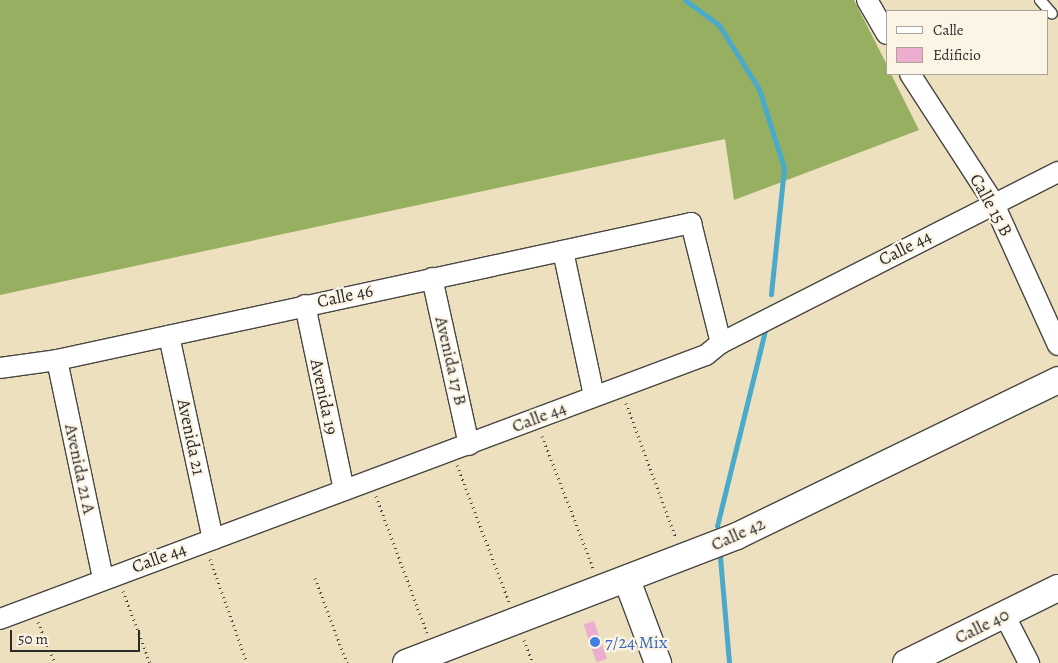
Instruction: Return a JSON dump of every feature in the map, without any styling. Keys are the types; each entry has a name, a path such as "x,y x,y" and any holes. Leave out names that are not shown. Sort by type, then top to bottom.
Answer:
{"street":[{"path":"867,0 886,32"},
{"name":"Calle 15 B","path":"911,75 993,202 1058,344"},
{"name":"Calle 44","path":"0,619 110,576 461,448 620,386 706,355 721,343 993,202 1058,172"},
{"name":"Calle 46","path":"0,368 57,360 305,305 691,224 721,343"},
{"path":"563,251 594,396"},
{"name":"Avenida 17 B","path":"432,278 461,448"},
{"name":"Avenida 19","path":"305,305 344,490"},
{"name":"Avenida 21","path":"169,336 208,540"},
{"name":"Avenida 21 A","path":"57,360 110,576"},
{"name":"Calle 42","path":"425,658 737,536 1058,380"},
{"path":"627,580 658,663"},
{"name":"Calle 40","path":"906,663 1005,616 1058,588"},
{"path":"1005,616 1029,663"}],"lane":[{"path":"1040,0 1052,14"}],"path":[{"path":"620,386 683,557"},
{"path":"536,419 602,590"},
{"path":"461,448 517,622 533,663"},
{"path":"370,481 425,658"},
{"path":"208,540 247,663"},
{"path":"110,576 150,663"},
{"path":"315,578 347,663"},
{"path":"32,606 55,663"}],"green space":[{"path":"0,0 854,0 886,63 886,75 892,75 919,130 734,200 725,139 0,295"}],"building":[{"name":"7/24 Mix","path":"594,621 607,659 597,662 584,625"}],"waterway":[{"path":"685,0 719,25 759,89 784,168 771,294"},
{"path":"717,526 765,331"},
{"path":"720,557 729,663"}],"place":[{"name":"7/24 Mix","path":"595,642"}]}
